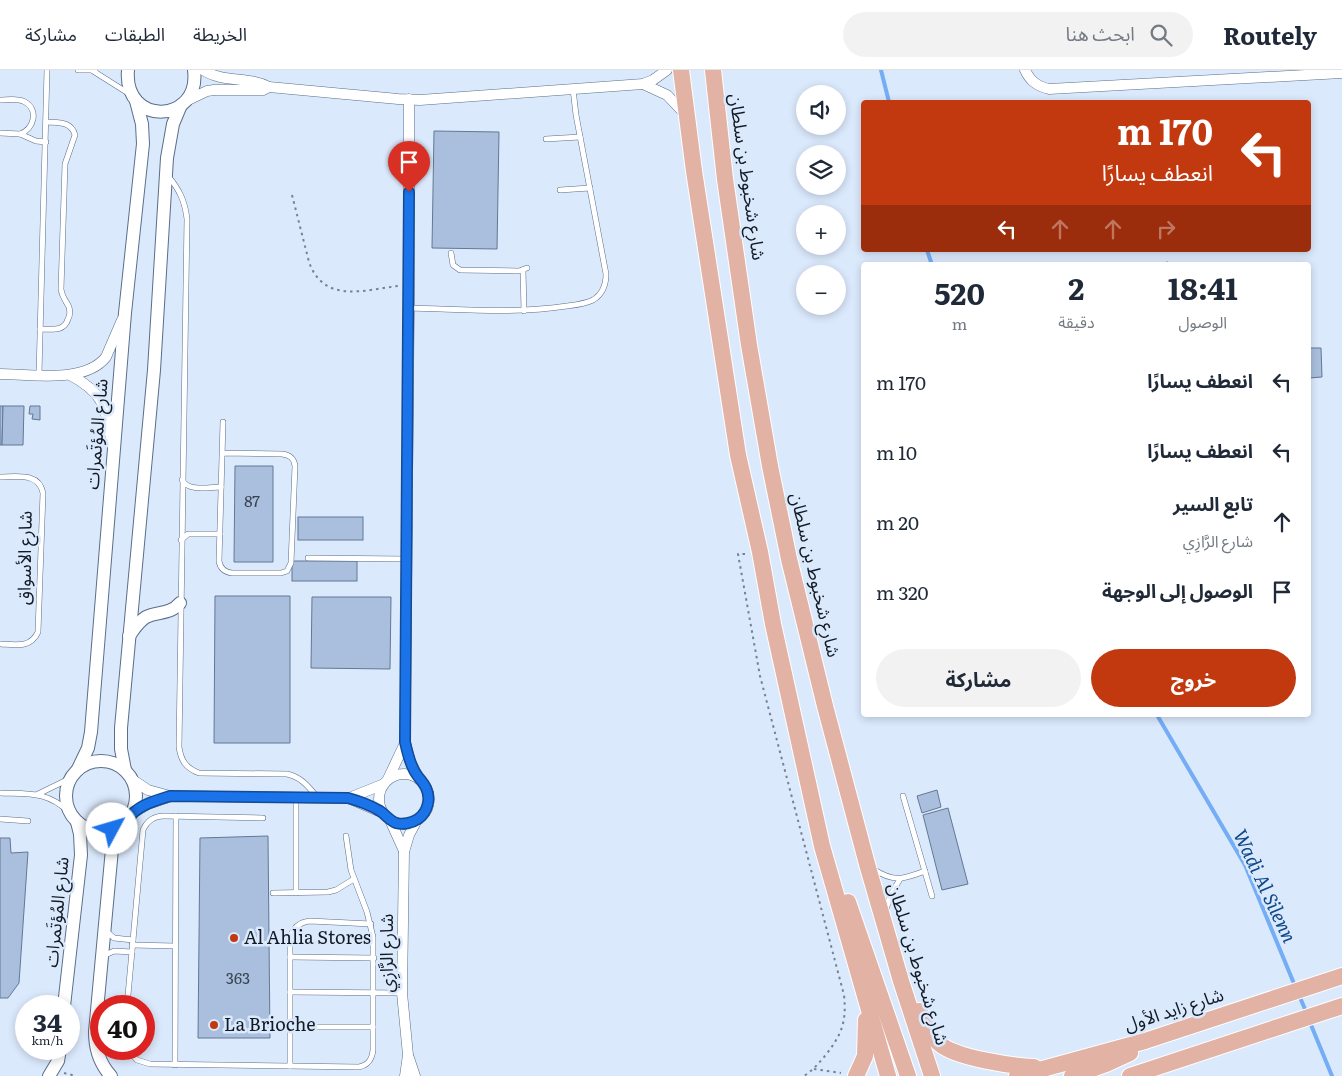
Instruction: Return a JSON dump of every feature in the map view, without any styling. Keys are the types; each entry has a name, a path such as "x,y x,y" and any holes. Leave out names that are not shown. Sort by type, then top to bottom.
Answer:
{"main road":[{"path":"681,70 738,455 822,846 888,1076"},
{"name":"شارع شخبوط بن سلطان","path":"713,70 726,188 749,344 770,466 804,624 867,864 932,1076"},
{"path":"822,846 842,888 859,931 908,1076"},
{"name":"شارع زايد الأول","path":"1017,1076 1145,1041 1342,976"},
{"path":"902,981 934,1038 945,1048 988,1061 1049,1068"},
{"path":"857,1075 865,1056 866,998"},
{"path":"1130,1076 1342,1006"},
{"path":"1072,1076 1118,1059 1132,1052 1145,1041"}],"street":[{"name":"شارع المُؤتَمرات","path":"75,773 88,748 91,732 125,313 143,144 142,124 134,99 128,88 128,70"},
{"path":"131,814 136,797 121,749 120,734 154,370 166,173 170,133 175,116 194,86 194,70"},
{"path":"203,70 214,76 261,83 268,87 409,100 643,84 653,80 666,70"},
{"path":"1025,70 1031,80 1049,90 1342,73"},
{"path":"643,84 667,95 687,115"},
{"path":"134,99 142,106 158,112 174,109 206,91 260,91 268,87"},
{"path":"348,798 403,824 417,820 425,811 429,800 426,788 410,761 405,742 409,100"},
{"path":"0,374 70,375 91,370 102,362 125,313"},
{"path":"70,375 89,386 100,398 106,414 113,455"},
{"path":"129,636 144,619 154,614 170,612 180,604"},
{"path":"386,816 379,798 405,742"},
{"path":"121,825 112,829 94,830 74,817 66,795 75,773 93,761 118,765 148,790 170,796 348,798 366,792 400,774 419,779"},
{"path":"110,1076 102,1064 95,1042 112,849 116,834 131,814 148,804 170,796"},
{"name":"شارع الرَّازِي","path":"386,816 404,852"},
{"name":"شارع المُؤتَمرات","path":"65,995 81,844 74,817"},
{"name":"شارع الرَّازِي","path":"415,1076 408,1055 402,993 404,852 409,835 417,820"},
{"name":"شارع الرَّازِي","path":"405,1076 408,1055"},
{"path":"49,1076 58,1060"}],"lane":[{"path":"39,374 48,70"},
{"path":"78,70 94,70 120,86 134,99"},
{"path":"409,308 540,310 584,303 595,299 603,289 606,274 575,109 573,89"},
{"path":"0,100 21,101 32,109 33,122 28,130 20,134"},
{"path":"40,329 60,329 64,327 70,315 69,306 64,300 61,289 65,164 75,134 73,128 68,124 46,122"},
{"path":"0,133 20,134 36,141 46,142"},
{"path":"546,139 580,137"},
{"path":"166,173 181,194 185,206 186,219 180,604 180,756 184,764 191,770 199,773 287,774 294,776 306,783 318,798"},
{"path":"560,190 590,188"},
{"path":"451,253 453,264 460,270 525,269 524,311"},
{"path":"222,453 282,454 293,458 295,466 290,567 287,571 280,573 232,573 225,571 220,565 219,561 220,534 221,487 222,453 223,422"},
{"name":"شارع الأسواق","path":"0,477 31,478 39,483 43,493 38,632 36,638 25,644 1,644"},
{"path":"182,479 184,484 190,487 221,487"},
{"path":"181,543 188,534 220,534"},
{"path":"308,558 407,560"},
{"path":"38,794 75,773"},
{"path":"0,793 38,794 56,801 74,817"},
{"path":"903,796 932,896"},
{"path":"296,798 296,893"},
{"path":"127,995 143,830 149,821 158,816 263,818"},
{"path":"174,1065 176,816"},
{"path":"0,819 28,821"},
{"path":"138,1060 143,1063 174,1065 364,1066 368,1063 373,1055 374,944 371,924 349,861 346,836"},
{"path":"867,864 886,876 900,879 925,871"},
{"path":"273,893 328,892 336,890 354,879"},
{"path":"884,923 890,896 900,879"},
{"path":"290,1066 291,934 296,926 305,921 371,924"},
{"path":"105,929 114,938 133,942 176,946"},
{"path":"103,956 114,951 132,952"},
{"path":"290,957 374,958"},
{"path":"290,992 402,993"},
{"path":"290,1027 373,1027"}],"path":[{"path":"292,195 311,269 320,282 341,292 409,284"},
{"path":"760,552 738,554 760,676 844,995 845,1013 840,1034 836,1042 814,1068 804,1076"},
{"path":"814,1068 857,1075"}],"building":[{"path":"434,131 499,132 497,249 432,248"},
{"path":"1311,348 1321,348 1322,377 1311,378"},
{"path":"0,406 3,406 2,445 0,445"},
{"path":"3,406 24,406 23,445 2,445"},
{"path":"30,406 40,406 40,420 32,419 33,414 29,414"},
{"path":"235,466 273,466 273,562 234,562"},
{"path":"298,517 363,517 363,540 298,540"},
{"path":"292,561 357,561 357,581 292,581"},
{"path":"215,596 290,596 290,743 214,743"},
{"path":"312,597 391,597 390,669 311,668"},
{"path":"937,790 941,807 922,813 917,796"},
{"path":"948,808 968,884 942,890 923,815"},
{"name":"Al Ahlia Stores","path":"268,836 270,1038 198,1038 200,838"},
{"path":"0,838 10,838 11,853 28,852 19,983 8,998 0,998"}],"waterway":[{"name":"Wadi Al Silenn","path":"881,70 888,100"},
{"name":"Wadi Al Silenn","path":"928,252 931,262"},
{"name":"Wadi Al Silenn","path":"1158,717 1245,865 1295,986"},
{"name":"Wadi Al Silenn","path":"1299,995 1307,1014"},
{"name":"Wadi Al Silenn","path":"1309,1020 1332,1076"}],"place":[{"name":"Al Ahlia Stores","path":"234,938"},
{"name":"La Brioche","path":"214,1025"}],"route":[{"path":"112,829 121,825 131,814 148,804 170,796 348,798 383,812 390,820 403,824 417,820 428,806 429,800 426,788 414,770 405,742 409,192"}]}
